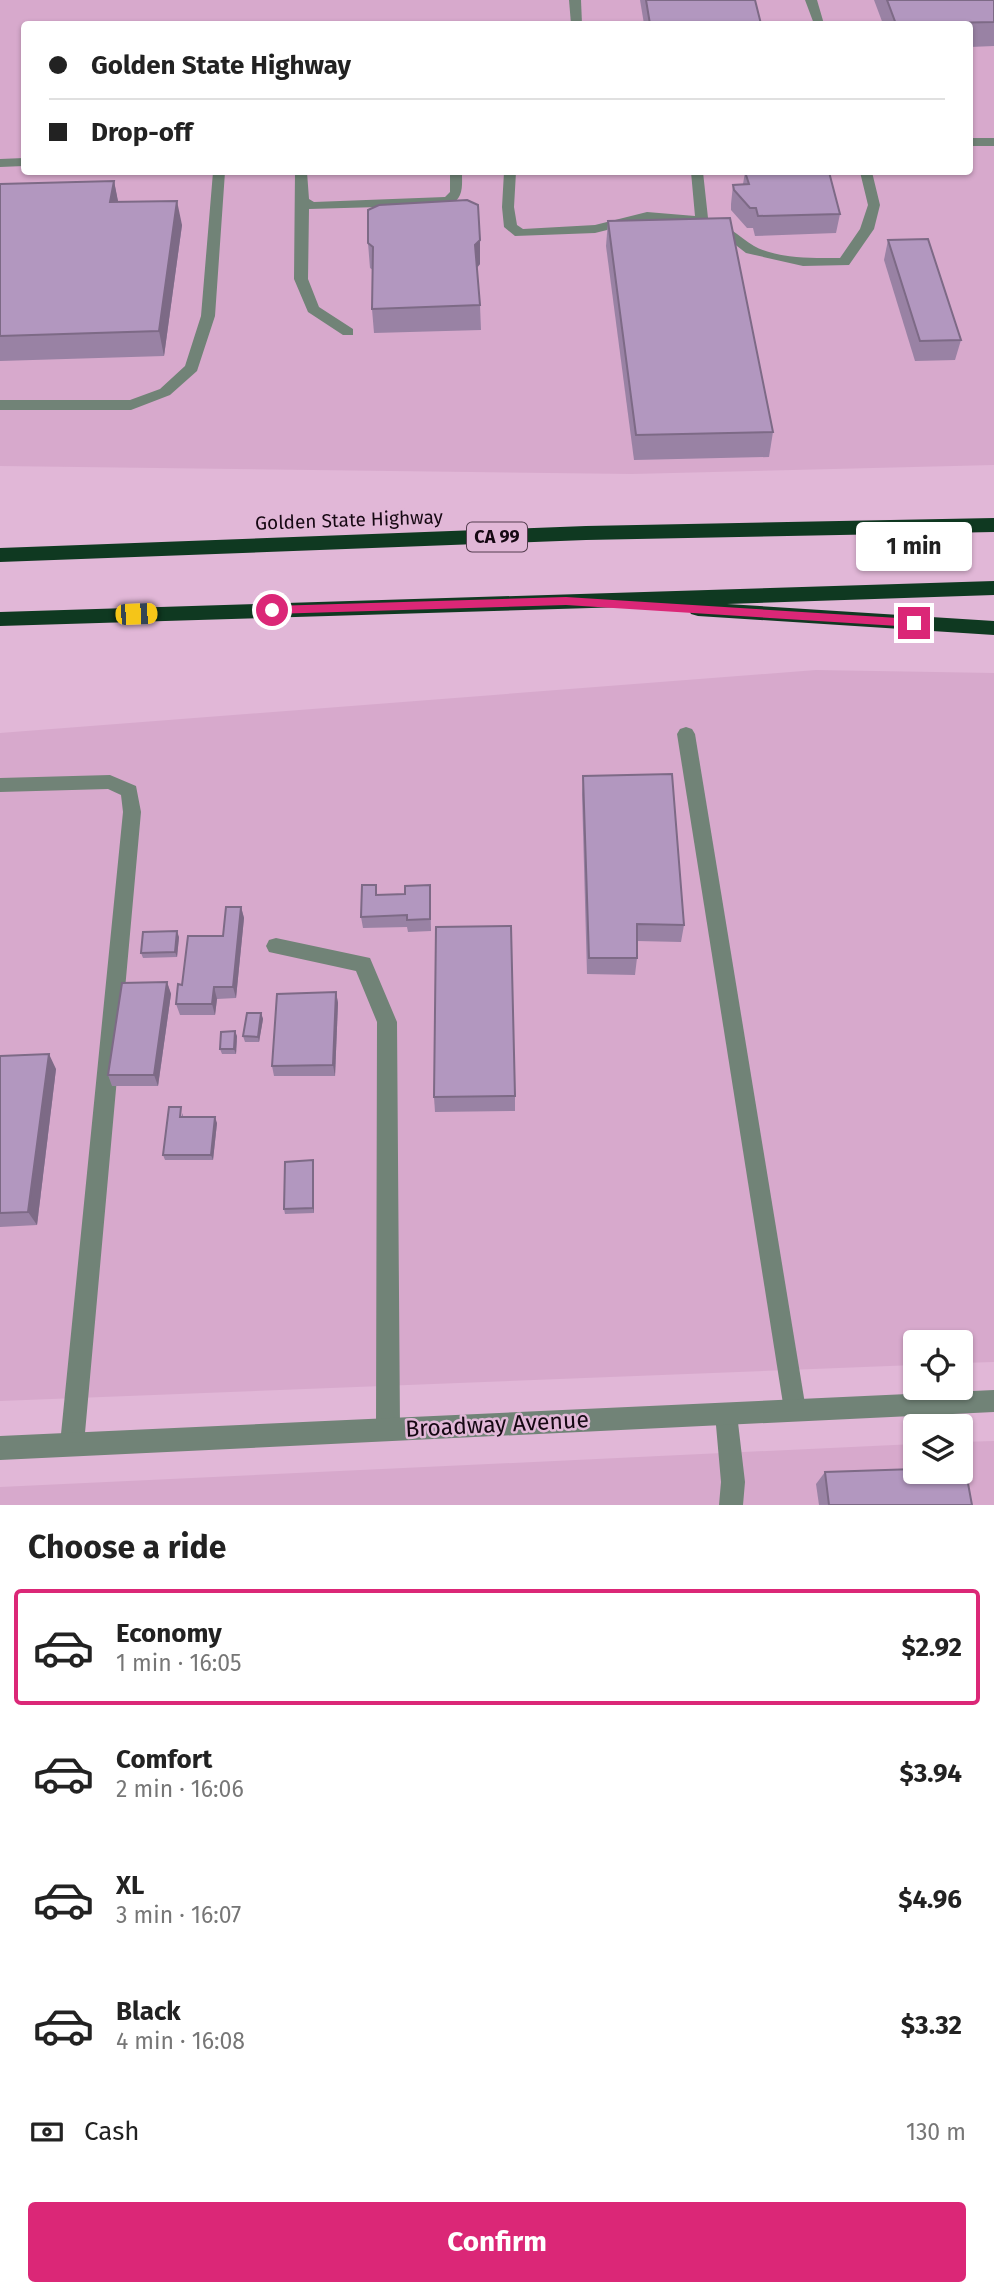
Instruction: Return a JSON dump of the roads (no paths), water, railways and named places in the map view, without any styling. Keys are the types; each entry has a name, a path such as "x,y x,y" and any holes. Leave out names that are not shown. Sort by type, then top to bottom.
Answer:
{"highway":[{"path":"889,529 994,519"},
{"name":"Golden State Highway","path":"0,555 586,533 994,525"},
{"path":"0,619 994,588"},
{"path":"566,601 994,628"}],"street":[{"path":"575,0 577,21"},
{"path":"811,0 818,21"},
{"path":"973,142 994,142"},
{"path":"0,163 21,162"},
{"path":"0,405 131,405 165,392 192,368 208,316 219,175"},
{"path":"301,175 301,279 313,309 348,332"},
{"path":"303,201 312,206 449,201 456,193 456,175"},
{"path":"510,175 509,207 512,227 520,233 595,229 647,216 702,220 720,226 751,250 803,262 845,262 867,229 874,205 867,175"},
{"path":"697,175 702,220"},
{"path":"686,734 795,1410"},
{"path":"0,785 110,782 130,791 131,826 72,1444"},
{"path":"276,946 363,964 387,1022 387,1429"},
{"name":"Broadway Avenue","path":"0,1448 994,1401"},
{"path":"726,1414 733,1482 731,1505"}]}
